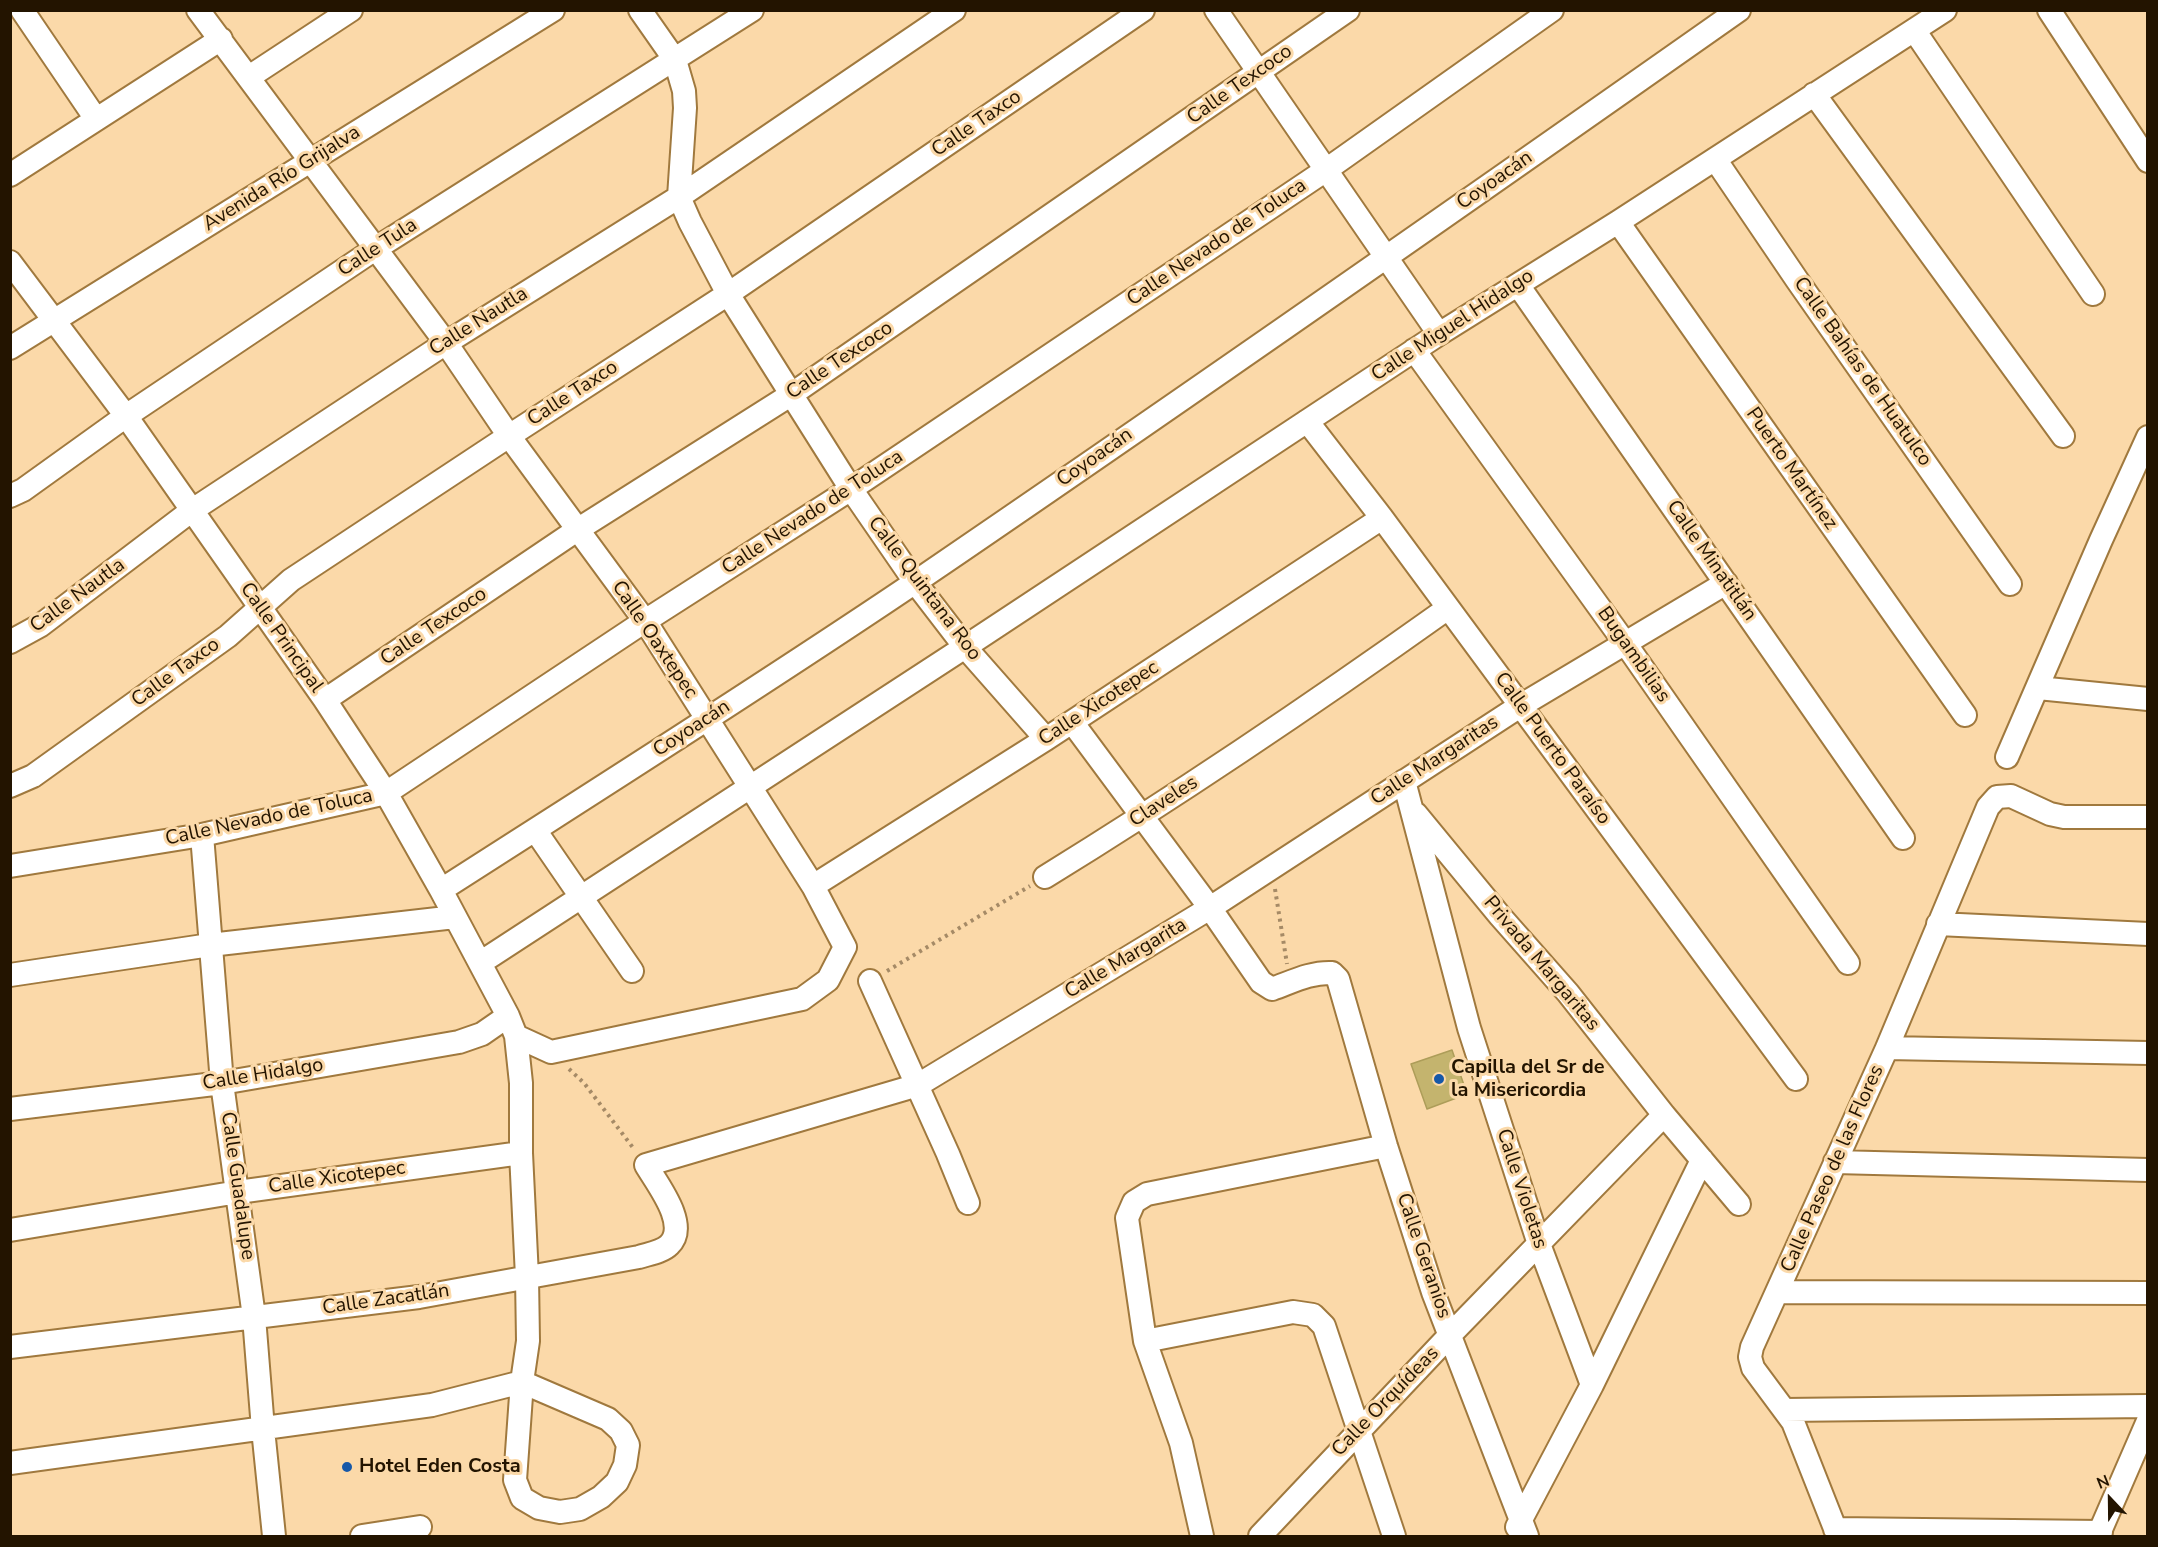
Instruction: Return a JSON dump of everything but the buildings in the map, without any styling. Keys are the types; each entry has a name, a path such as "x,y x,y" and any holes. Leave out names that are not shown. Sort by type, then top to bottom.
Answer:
{"street":[{"path":"22,10 96,119"},
{"name":"Calle Oaxtepec","path":"198,10 446,343 576,530 645,621 813,886 846,947 828,980 802,999 551,1052"},
{"path":"249,77 351,10"},
{"name":"Avenida Río Grijalva","path":"10,348 553,10"},
{"name":"Calle Quintana Roo","path":"640,10 675,60 684,91 685,108 679,197 728,294 851,489 915,582 965,647 1046,739"},
{"name":"Calle Tula","path":"10,496 23,490 126,416 375,249 752,10"},
{"name":"Calle Nautla","path":"10,642 40,625 191,511 446,343 679,197 954,10"},
{"name":"Calle Taxco","path":"10,786 33,776 228,636 291,580 728,294 1143,10"},
{"path":"1216,10 1439,334"},
{"name":"Calle Texcoco","path":"325,700 576,530 792,394 1348,10"},
{"name":"Calle Nevado de Toluca","path":"10,866 202,835 386,793 645,621 851,489 1326,170 1552,10"},
{"name":"Coyoacán","path":"441,890 708,719 915,582 1739,10"},
{"name":"Calle Miguel Hidalgo","path":"750,788 1414,350 1618,222 1945,10"},
{"path":"2049,10 2148,161"},
{"path":"1914,30 2093,294"},
{"path":"10,175 221,39"},
{"path":"1814,94 2063,436"},
{"name":"Calle Bahías de Huatulco","path":"1715,159 2010,584"},
{"name":"Puerto Martínez","path":"1618,222 1965,715"},
{"name":"Calle Principal","path":"10,262 126,416 325,700 386,793 441,890 512,1026 520,1083 528,1341 522,1382 515,1480 522,1498 539,1508 560,1512 580,1509 601,1497 617,1482 625,1465 628,1445 621,1431 608,1419 522,1382"},
{"name":"Calle Minatitlán","path":"1518,285 1903,838"},
{"name":"Bugambilias","path":"1414,350 1625,643 1848,963"},
{"name":"Calle Puerto Paraíso","path":"1307,421 1382,518 1796,1079"},
{"path":"2007,757 2148,437"},
{"name":"Calle Xicotepec","path":"813,886 1046,739 1382,518"},
{"name":"Calle Margaritas","path":"1330,828 1520,706 1726,583"},
{"name":"Claveles","path":"1045,877 1143,817 1325,695 1448,608"},
{"path":"2038,688 2148,699"},
{"path":"1071,722 1210,908 1261,982 1272,989 1289,983"},
{"name":"Calle Violetas","path":"1404,781 1469,1028 1539,1244 1592,1385"},
{"path":"480,963 750,788"},
{"name":"Calle Paseo de las Flores","path":"1837,1533 1793,1422 1753,1368 1750,1357 1752,1347 1887,1048 1988,807 1997,797 2011,796 2050,814 2064,817 2148,817"},
{"name":"Privada Margaritas","path":"1412,808 1500,916 1568,993 1664,1115 1739,1204"},
{"name":"Calle Margarita","path":"646,1165 918,1085 1210,908 1330,828"},
{"path":"535,830 632,971"},
{"name":"Calle Guadalupe","path":"202,835 222,1083 254,1317 274,1536"},
{"path":"10,975 210,945 455,917"},
{"path":"1938,924 2148,934"},
{"name":"Calle Geranios","path":"1289,983 1302,977 1323,973 1332,973 1338,980 1386,1146 1433,1292 1520,1530"},
{"path":"870,981 918,1085 968,1203"},
{"path":"512,1026 551,1052"},
{"name":"Calle Hidalgo","path":"10,1109 222,1083 459,1042 512,1026"},
{"path":"1887,1048 2148,1053"},
{"name":"Calle Orquídeas","path":"1260,1536 1450,1335 1664,1115"},
{"path":"1203,1536 1198,1526 1181,1443 1145,1341 1127,1218 1134,1202 1147,1194 1386,1146"},
{"name":"Calle Xicotepec","path":"10,1230 238,1192 521,1153"},
{"path":"1520,1530 1702,1160"},
{"path":"1835,1162 2148,1170"},
{"name":"Calle Zacatlán","path":"10,1347 419,1297 657,1252 670,1245 676,1230 676,1218 646,1165"},
{"path":"1778,1292 2148,1293"},
{"path":"1145,1341 1293,1312 1313,1315 1324,1326 1394,1536"},
{"path":"10,1462 432,1405 522,1382"},
{"path":"1784,1410 2148,1406"},
{"path":"1837,1533 2099,1534 2148,1421"},
{"path":"362,1536 420,1527"}],"path":[{"path":"1271,868 1289,983"},
{"path":"870,981 1045,877"},
{"path":"551,1052 584,1083 646,1165"}],"place":[{"name":"Capilla del Sr de la Misericordia","path":"1439,1079"},
{"name":"Hotel Eden Costa","path":"347,1467"}]}
